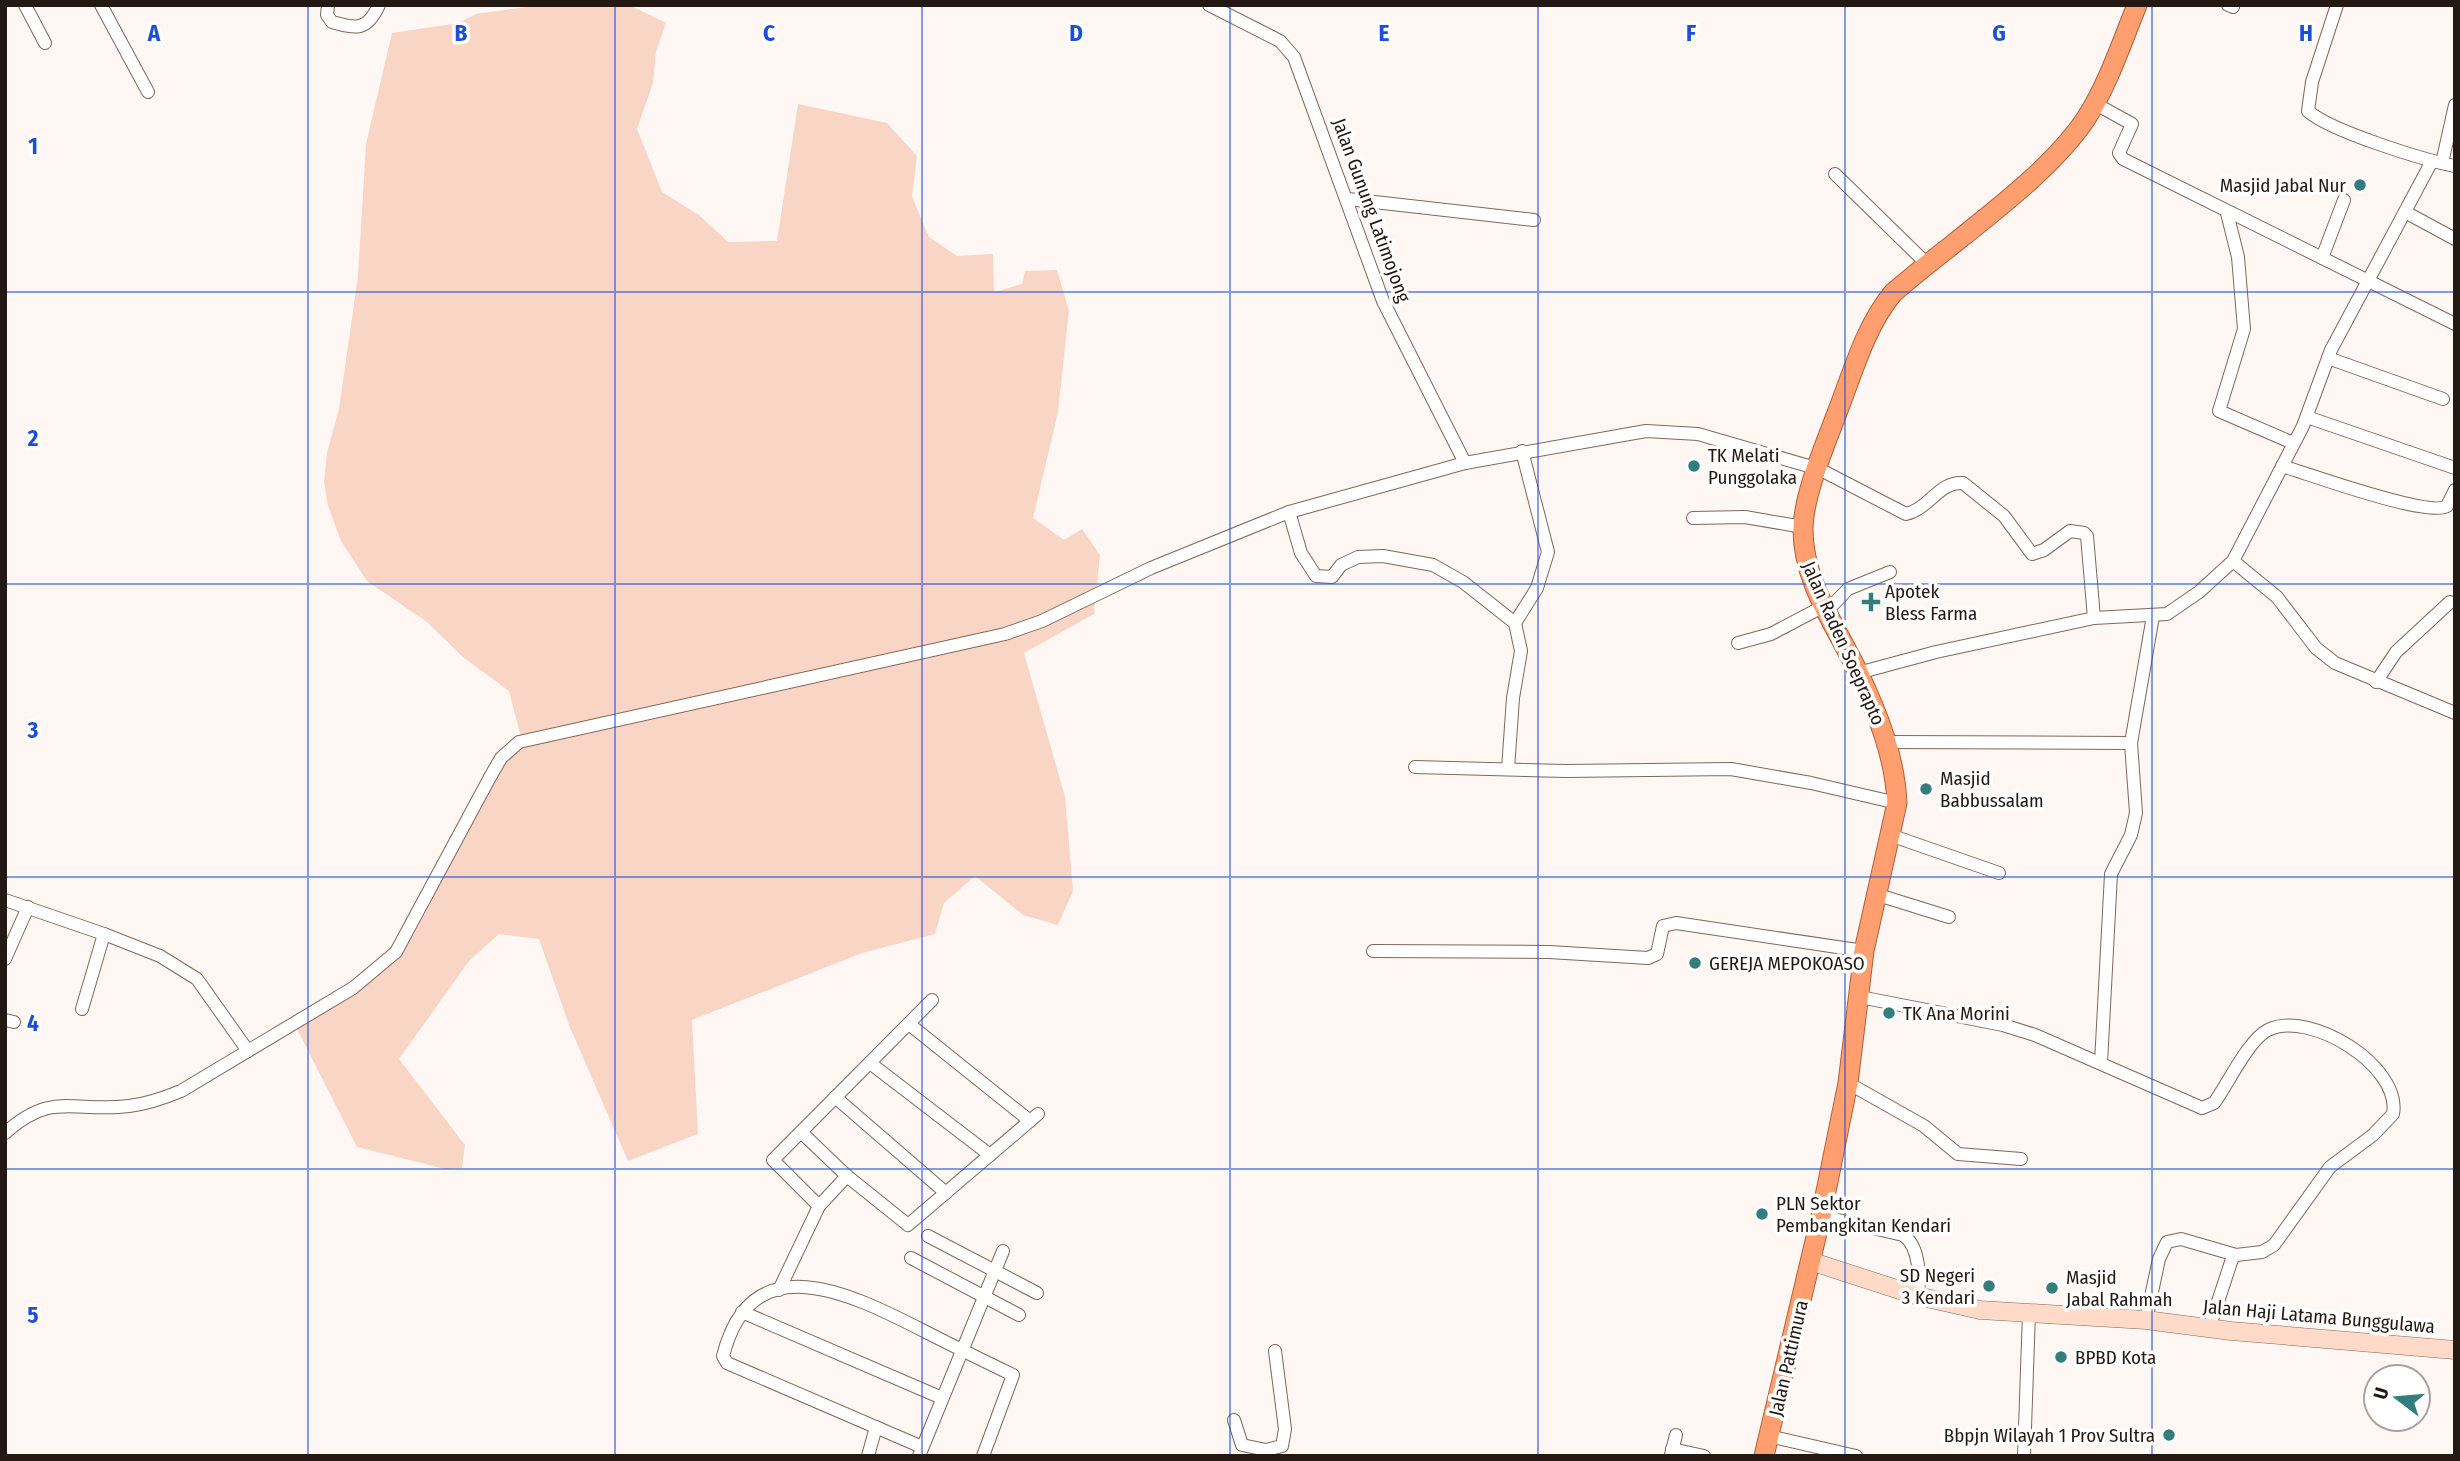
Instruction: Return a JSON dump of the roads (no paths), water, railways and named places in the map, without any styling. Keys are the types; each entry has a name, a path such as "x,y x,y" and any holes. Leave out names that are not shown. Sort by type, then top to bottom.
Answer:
{"highway":[{"name":"Jalan Raden Soeprapto","path":"1810,1261 1847,1083 1864,951 1897,803 1896,779 1887,742 1858,673 1808,571 1803,527 1819,469 1877,315 1893,293 2059,151 2087,117 2137,5"},
{"name":"Jalan Pattimura","path":"1764,1456 1810,1261"}],"main road":[{"name":"Jalan Haji Latama Bunggulawa","path":"1810,1261 1918,1296 1980,1310 2146,1320 2209,1329 2455,1350"}],"street":[{"path":"25,5 45,43"},
{"path":"101,5 148,92"},
{"path":"328,5 327,15 332,22 359,27 370,22 379,5"},
{"name":"Jalan Gunung Latimojong","path":"1209,5 1280,41 1294,57 1348,199 1383,302 1465,463"},
{"path":"2337,5 2306,109 2327,123 2443,164"},
{"path":"2094,103 2132,124 2119,153 2123,159 2455,324"},
{"path":"1858,673 1936,652 2094,618 2166,614 2188,600 2233,561 2283,466 2307,416 2328,358 2368,282 2407,213 2443,164 2455,105"},
{"path":"1835,174 1927,264"},
{"path":"1348,199 1534,220"},
{"path":"2322,258 2344,200"},
{"path":"2227,213 2238,257 2244,329 2219,411 2293,443"},
{"path":"2407,213 2455,239"},
{"path":"2328,358 2443,399"},
{"path":"2307,416 2455,468"},
{"path":"5,1133 29,1114 48,1106 127,1107 156,1101 181,1091 353,988 396,952 501,758 519,741 1005,634 1042,621 1151,568 1289,512 1465,463 1646,431 1679,431 1819,469 1906,514 1915,512 1945,486 1964,483 2004,516 2032,554 2044,550 2070,531 2087,536 2094,618"},
{"path":"1515,623 1537,588 1548,552 1522,451"},
{"path":"2283,466 2395,501 2437,509 2447,506 2455,491"},
{"path":"1289,512 1301,553 1317,576 1332,577 1341,565 1358,557 1383,556 1433,565 1463,582 1515,623 1521,651 1513,698 1508,769"},
{"path":"1693,518 1745,517 1803,527"},
{"path":"2233,561 2277,597 2325,656 2342,668 2455,713"},
{"path":"1738,643 1771,634 1825,609 1849,589 1890,572"},
{"path":"2376,682 2396,652 2449,602"},
{"path":"2101,1063 2111,874 2130,835 2136,813 2131,743 2143,691 2153,616"},
{"path":"1887,742 2131,743"},
{"path":"1415,767 1731,769 1791,778 1897,803"},
{"path":"1890,835 1999,873"},
{"path":"1875,894 1949,917"},
{"path":"5,900 160,956 197,979 248,1051"},
{"path":"5,959 28,907"},
{"path":"1373,951 1549,952 1647,958 1657,954 1662,926 1676,923 1864,951"},
{"path":"82,1009 104,934"},
{"path":"1860,997 2003,1025 2101,1063 2196,1106 2208,1107 2262,1033 2296,1023 2321,1031 2351,1048 2384,1082 2394,1104 2393,1114 2387,1122 2330,1167 2274,1245 2262,1252 2236,1255 2181,1238 2167,1242 2162,1248 2146,1320"},
{"path":"819,1206 773,1160 932,1000"},
{"path":"801,1132 847,1176 908,1225 1034,1118 909,1024"},
{"path":"870,1063 990,1155"},
{"path":"1847,1083 1924,1126 1958,1154 1976,1157 1997,1154 2021,1159"},
{"path":"835,1097 946,1193"},
{"path":"779,1290 819,1206 847,1176"},
{"path":"1821,1216 1903,1235 1910,1239 1921,1275 1918,1296"},
{"path":"928,1236 1037,1293"},
{"path":"983,1456 1013,1375 964,1351 863,1300 822,1287 802,1286 779,1290 751,1302 742,1312 723,1356 727,1363 876,1427 920,1451 964,1351 1003,1251"},
{"path":"2209,1329 2236,1255"},
{"path":"911,1258 1019,1315"},
{"path":"742,1312 942,1398"},
{"path":"2024,1456 2029,1312"},
{"path":"1234,1420 1242,1445 1275,1453 1282,1446 1285,1430 1275,1351"},
{"path":"868,1456 876,1427"},
{"path":"1676,1435 1671,1452 1704,1456"},
{"path":"1769,1436 1856,1456"}],"place":[{"name":"Masjid Jabal Nur","path":"2360,185"},
{"name":"TK Melati Punggolaka","path":"1694,466"},
{"name":"Apotek Bless Farma","path":"1871,602"},
{"name":"Masjid Babbussalam","path":"1926,789"},
{"name":"GEREJA MEPOKOASO","path":"1695,963"},
{"name":"TK Ana Morini","path":"1889,1013"},
{"name":"PLN Sektor Pembangkitan Kendari","path":"1762,1214"},
{"name":"SD Negeri 3 Kendari","path":"1989,1286"},
{"name":"Masjid Jabal Rahmah","path":"2052,1288"},
{"name":"BPBD Kota","path":"2061,1357"},
{"name":"Bbpjn Wilayah 1 Prov Sultra","path":"2169,1435"}]}
